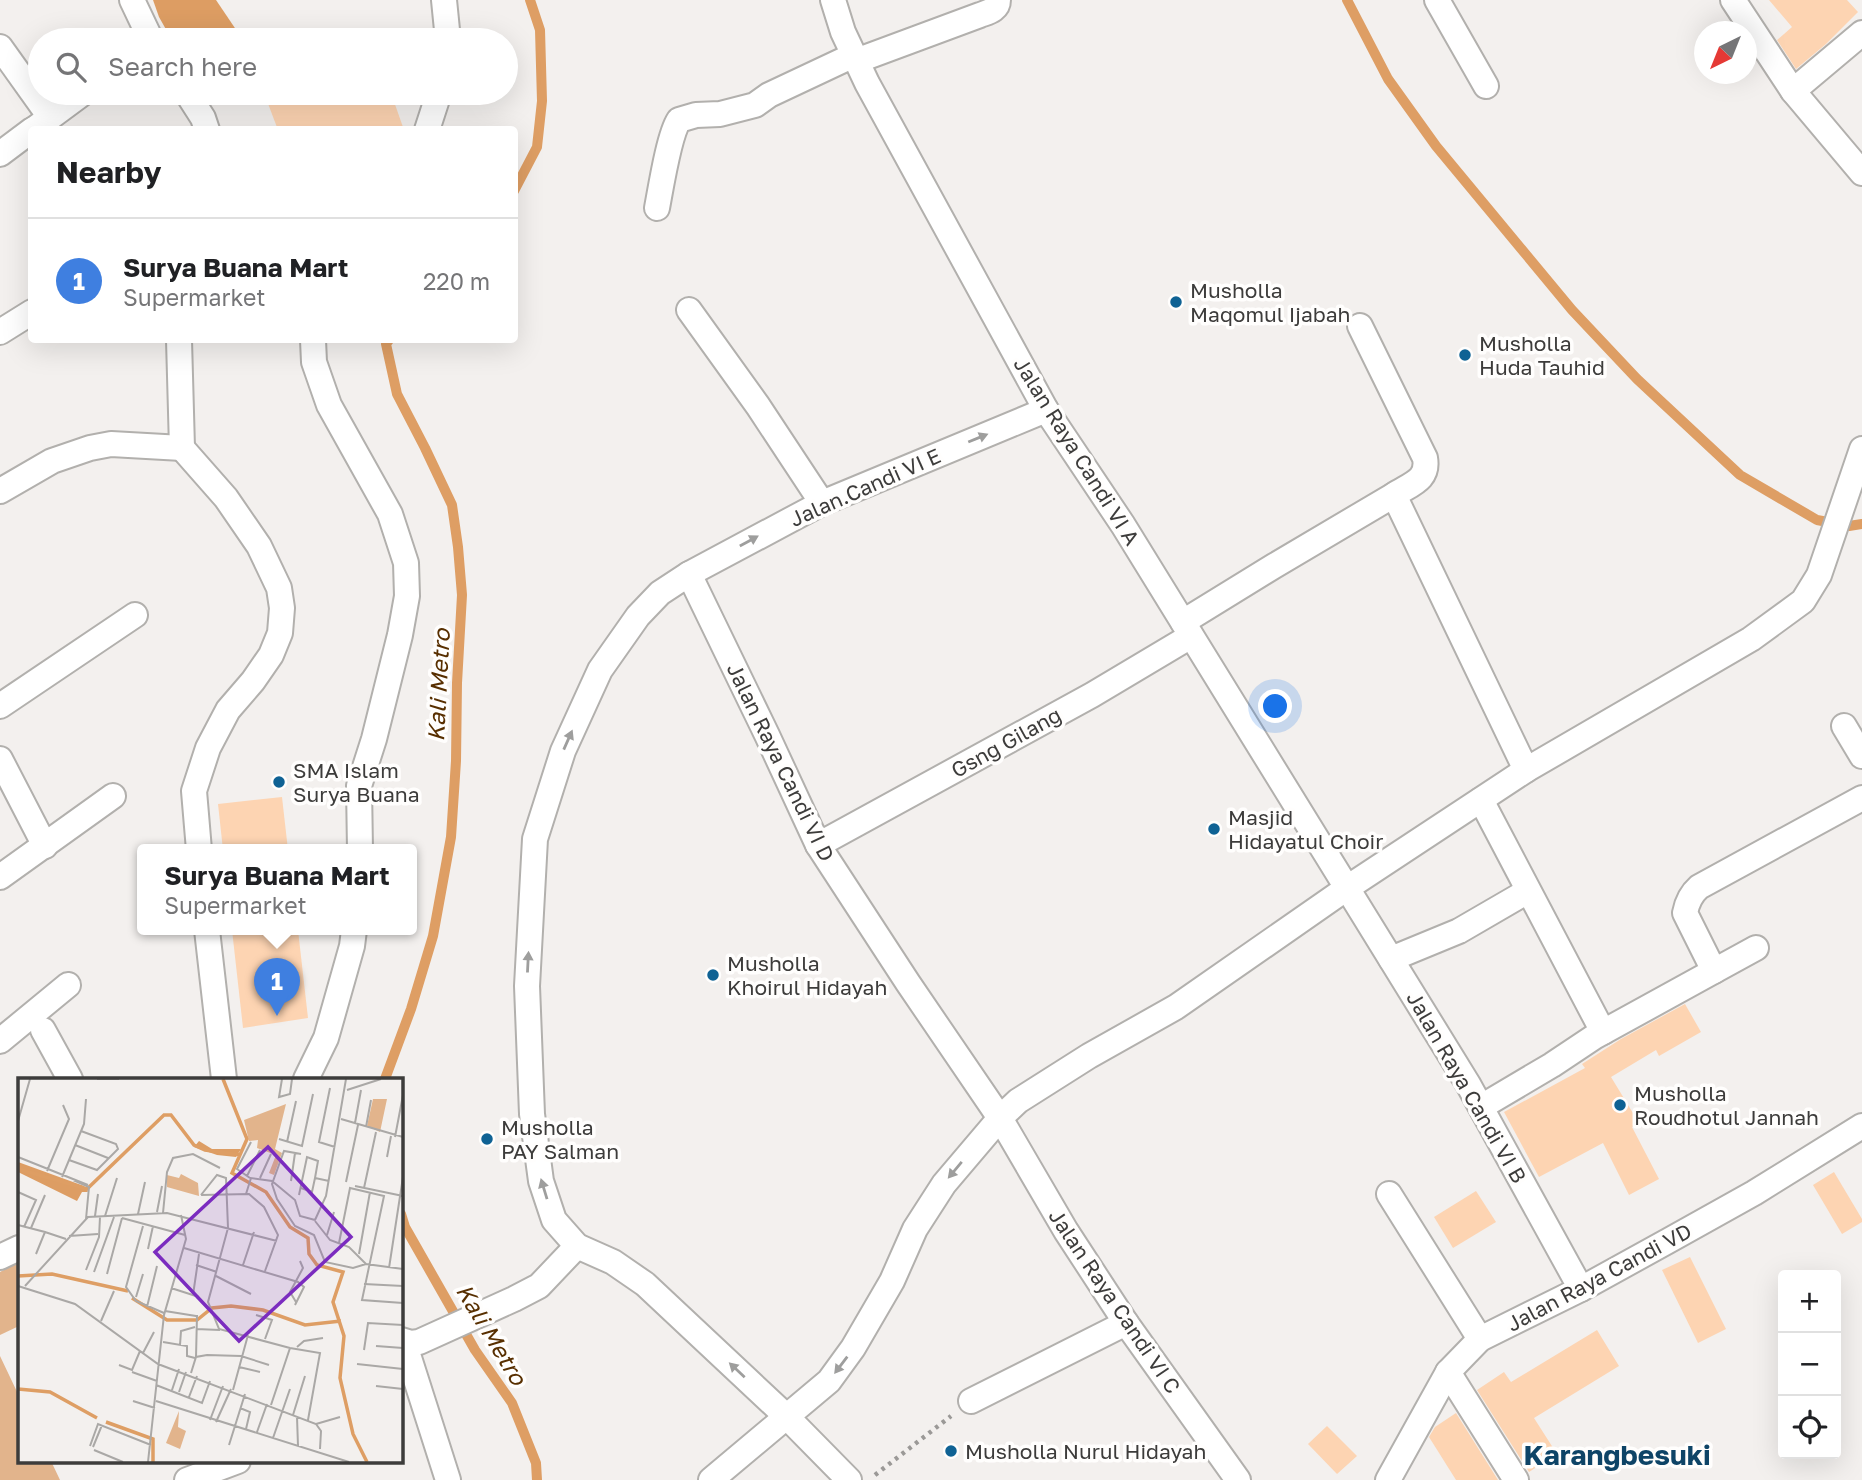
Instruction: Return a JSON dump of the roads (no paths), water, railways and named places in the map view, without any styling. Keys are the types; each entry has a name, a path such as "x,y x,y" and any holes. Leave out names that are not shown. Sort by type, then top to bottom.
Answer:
{"street":[{"path":"132,0 145,28"},
{"path":"444,0 447,28"},
{"name":"Jalan Raya Candi VI A","path":"833,0 855,58 1046,410 1123,525 1347,888"},
{"path":"1437,0 1486,86"},
{"path":"1733,0 1793,91 1862,173"},
{"path":"657,208 679,120 755,105 769,95 855,58 997,4"},
{"path":"1793,91 1862,33"},
{"path":"0,47 38,126 67,105"},
{"path":"195,105 206,126"},
{"path":"428,126 435,105"},
{"path":"0,154 28,133"},
{"path":"689,310 758,406 822,503"},
{"path":"0,332 28,314"},
{"name":"Gsng Gilang","path":"818,845 1092,695 1187,629 1423,477 1427,468 1425,458 1360,327"},
{"path":"179,343 182,448 226,498 259,546 279,588 282,608 280,633 271,655 228,710 208,748 194,791 198,844"},
{"path":"313,343 314,362 329,405 390,514 406,563 407,596 400,635 374,739 359,786 360,844"},
{"name":"Jalan.Candi VI E","path":"577,1247 554,1220 541,1181 532,1114 527,986 535,839 563,751 600,670 638,616 660,593 689,574 822,503 1046,410"},
{"path":"0,491 52,461 90,447 111,444 182,448"},
{"path":"711,1480 829,1381 853,1348 892,1281 915,1229 943,1184 1018,1101 1089,1056 1176,1007 1347,888 1527,770 1751,639 1803,601 1819,575 1862,449"},
{"path":"1394,495 1527,770"},
{"name":"Jalan Raya Candi VI D","path":"689,574 818,845 915,995 1000,1118"},
{"path":"0,706 135,615"},
{"path":"1844,726 1862,756"},
{"path":"0,759 45,845"},
{"path":"0,877 113,796"},
{"path":"1714,971 1685,913 1692,893 1862,798"},
{"path":"1481,800 1603,1032"},
{"name":"Jalan Raya Candi VI B","path":"1347,888 1481,1107 1581,1289"},
{"path":"1391,959 1459,931 1528,891"},
{"path":"208,935 224,1078"},
{"path":"306,1078 326,1038 353,935"},
{"path":"1481,1107 1603,1032 1756,948"},
{"path":"0,1041 68,985"},
{"path":"43,1030 69,1078"},
{"name":"Jalan Raya Candi VI C","path":"1000,1118 1066,1231 1126,1324 1238,1480"},
{"name":"Jalan Raya Candi VD","path":"1388,1480 1448,1371 1480,1339 1581,1289 1754,1193 1862,1126"},
{"path":"1389,1194 1480,1339"},
{"path":"448,1480 410,1395 408,1341 514,1299 539,1286 577,1247 613,1262 645,1284 787,1417 849,1480"},
{"path":"0,1257 18,1248"},
{"path":"971,1401 1126,1324"},
{"path":"1448,1371 1516,1480"},
{"path":"187,1480 234,1462"}],"waterway":[{"name":"Kali Metro","path":"518,183 537,147 542,101 540,30 530,0"},
{"path":"1347,0 1388,79 1436,146 1572,310 1637,379 1740,475 1817,520 1849,526 1862,524"},
{"name":"Kali Metro","path":"385,1078 411,1009 433,936 451,837 462,595 452,505 397,394 387,343"},
{"name":"Kali Metro","path":"402,1217 475,1350 512,1403 536,1463 537,1480"}],"place":[{"name":"Musholla Maqomul Ijabah","path":"1176,302"},
{"name":"Musholla Huda Tauhid","path":"1465,355"},
{"name":"SMA Islam Surya Buana","path":"279,782"},
{"name":"Masjid Hidayatul Choir","path":"1214,829"},
{"name":"Musholla Khoirul Hidayah","path":"713,975"},
{"name":"Surya Buana Mart","path":"277,1016"},
{"name":"Musholla Roudhotul Jannah","path":"1620,1105"},
{"name":"Musholla PAY Salman","path":"487,1139"},
{"name":"Musholla Nurul Hidayah","path":"951,1451"}],"district":[{"name":"Karangbesuki","path":"1617,1454"}]}
